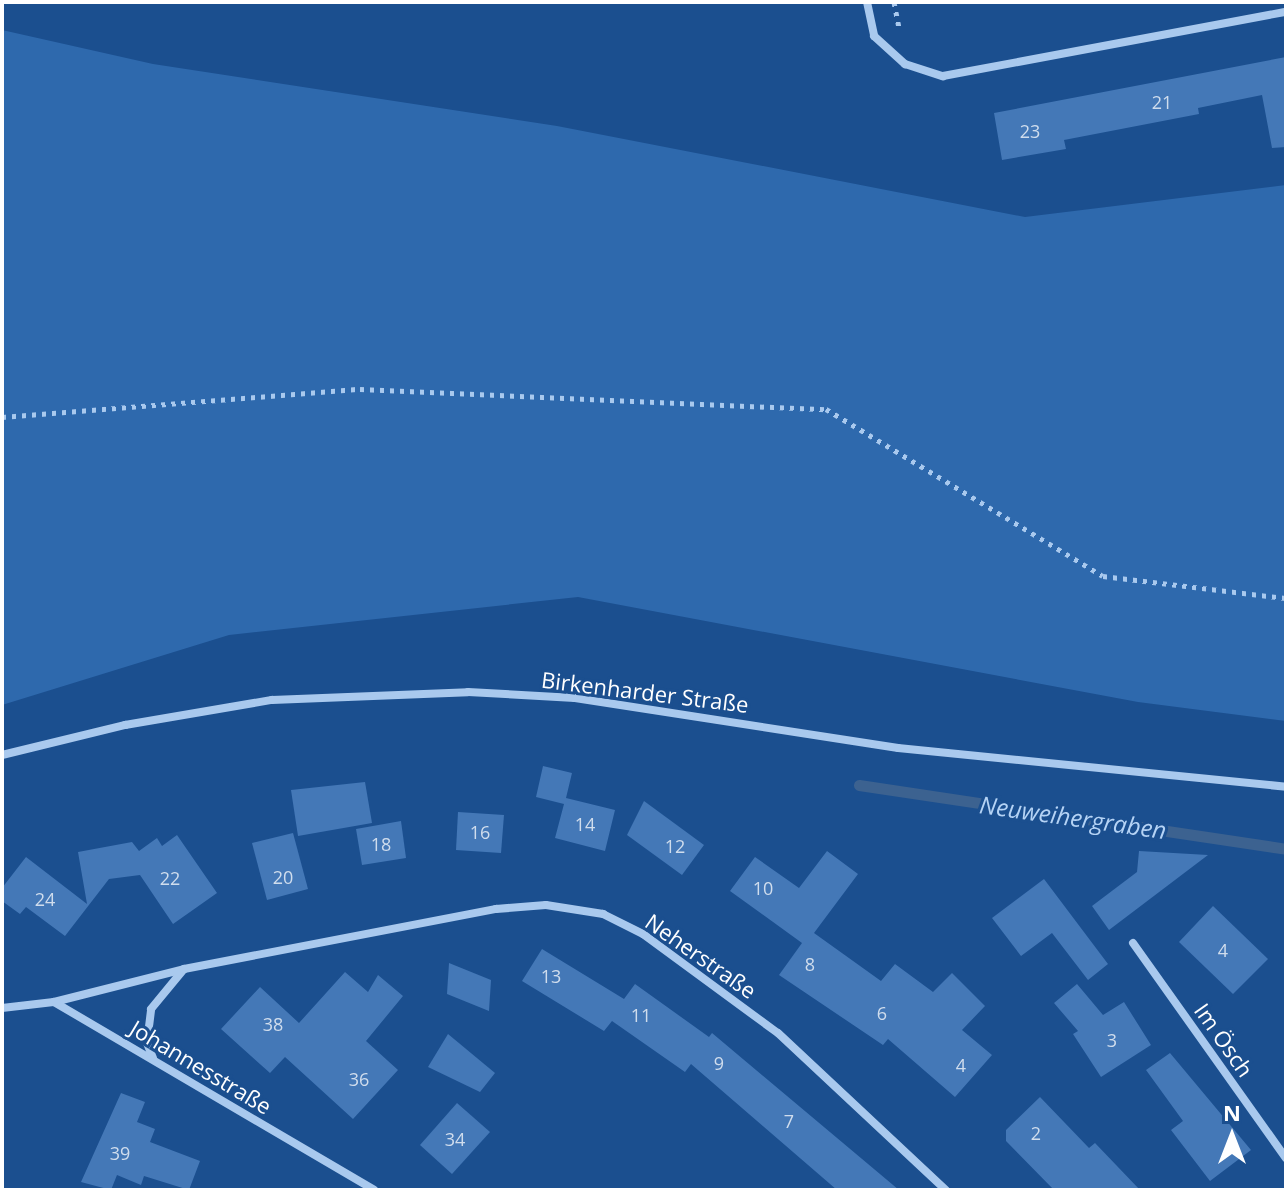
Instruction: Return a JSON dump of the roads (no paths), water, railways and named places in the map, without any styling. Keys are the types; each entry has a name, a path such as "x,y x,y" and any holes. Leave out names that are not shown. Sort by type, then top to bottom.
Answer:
{"street":[{"path":"867,2 874,36 905,64 943,76 1286,12"},
{"name":"Birkenharder Straße","path":"2,755 125,725 272,700 468,692 575,698 898,748 1286,787"},
{"name":"Neherstraße","path":"54,1002 184,969 496,909 546,905 603,914 643,934 778,1033 946,1190"},
{"name":"Im Ösch","path":"1133,943 1286,1158"},
{"path":"153,1059 147,1043 151,1009 184,969"},
{"path":"2,1008 54,1002"},
{"name":"Johannesstraße","path":"54,1002 374,1190"}],"waterway":[{"name":"Neuweihergraben","path":"859,785 1286,849"}]}
